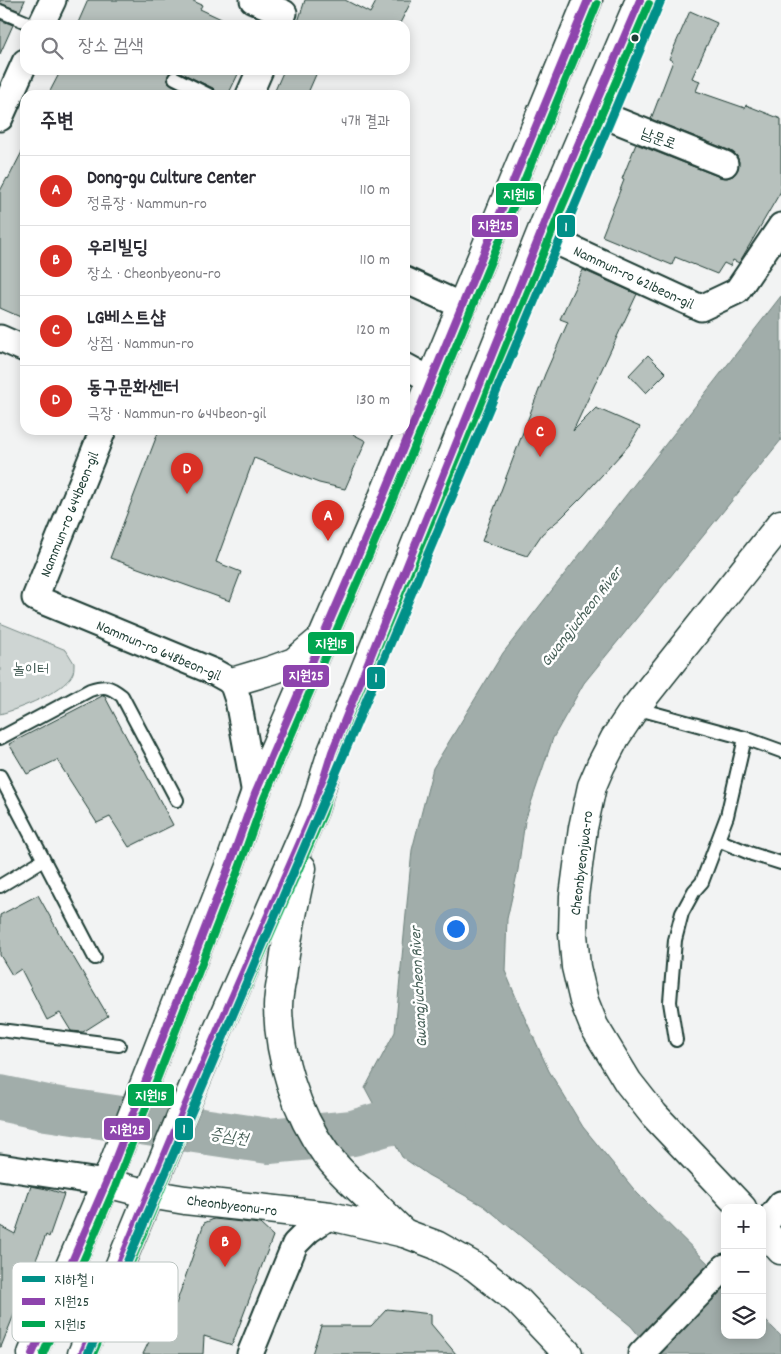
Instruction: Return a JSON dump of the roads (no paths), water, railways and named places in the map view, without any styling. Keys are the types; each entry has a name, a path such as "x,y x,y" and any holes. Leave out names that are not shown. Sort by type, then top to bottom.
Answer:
{"main road":[{"path":"410,431 588,0"},
{"path":"404,1233 340,1171 326,1154 312,1132 292,1086 282,1046 278,1006 292,914 314,810 332,752 553,204 640,0"},
{"path":"72,1262 106,1183 155,1058 255,794 408,435"},
{"name":"Cheonbyeonjwa-ro","path":"738,1204 654,1115 628,1082 594,1026 584,1001 576,967 573,934 574,896 583,828 592,786 600,765 615,738 635,708 781,524"},
{"path":"232,682 294,662 322,639"},
{"path":"121,1262 199,1073 314,810"},
{"name":"Cheonbyeonu-ro","path":"106,1183 149,1194 185,1200 330,1216 404,1233 436,1245 475,1267 518,1301 568,1354"},
{"path":"766,1233 781,1250"},
{"path":"32,1354 37,1342"},
{"path":"82,1354 87,1342"}],"street":[{"path":"43,20 52,0"},
{"path":"253,0 285,13"},
{"path":"0,118 20,73"},
{"path":"251,90 258,75"},
{"name":"남문로","path":"593,111 725,164"},
{"name":"Nammun-ro 621beon-gil","path":"542,235 701,308 737,291 781,226"},
{"path":"410,282 462,306"},
{"path":"0,338 20,346"},
{"path":"410,369 431,380"},
{"name":"Nammun-ro 644beon-gil","path":"35,598 101,435"},
{"name":"Nammun-ro 648beon-gil","path":"35,598 214,672 232,682 238,700 255,794"},
{"path":"0,1167 106,1183"},
{"path":"766,1223 781,1204"},
{"path":"250,1354 295,1244 308,1230 330,1216"},
{"path":"641,1354 721,1272"}],"lane":[{"path":"0,11 21,20"},
{"path":"175,78 199,90"},
{"path":"0,738 90,690 102,686 112,688 122,696 177,800"},
{"path":"635,708 745,738 781,751"},
{"path":"676,1040 670,1002 671,980 676,940 682,913 694,890 702,882 727,816 745,738"},
{"path":"0,776 96,958"},
{"path":"718,840 752,854 781,862"},
{"path":"0,886 44,860"},
{"path":"0,1030 119,1045"}],"water":[{"name":"Gwangjucheon River","path":"781,296 781,440 584,683 553,738 525,821 518,870 507,919 505,971 549,1071 583,1127 637,1193 721,1276 721,1339 766,1339 766,1321 781,1336 781,1354 654,1354 631,1326 484,1206 428,1175 402,1157 365,1088 395,1032 412,850 433,768 503,653"}],"waterway":[{"name":"증심천","path":"0,1098 47,1108 269,1141 353,1133 386,1123 420,1117 445,1124"}],"metro line":[{"name":"1","path":"127,1262 335,775 661,0"},
{"name":"1","path":"88,1354 93,1342"}],"place":[{"name":"LG베스트샵","path":"540,457"},
{"name":"동구문화센터","path":"187,494"},
{"name":"Dong-gu Culture Center","path":"328,541"},
{"name":"우리빌딩","path":"225,1267"}],"park label":[{"name":"놀이터","path":"31,669"}]}
